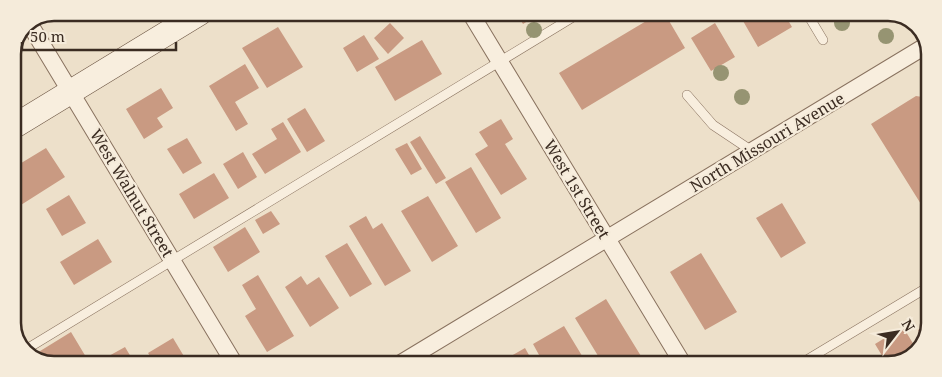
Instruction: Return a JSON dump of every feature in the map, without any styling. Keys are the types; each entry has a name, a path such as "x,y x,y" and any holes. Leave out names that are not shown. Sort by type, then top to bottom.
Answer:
{"street":[{"path":"21,121 187,21"},
{"name":"West 1st Street","path":"476,21 678,356"},
{"name":"West Walnut Street","path":"33,29 230,356"},
{"name":"North Missouri Avenue","path":"413,356 920,49"}],"lane":[{"path":"31,346 567,21"},
{"path":"812,21 823,40"},
{"path":"687,95 713,125 752,151"},
{"path":"813,356 921,291"}],"building":[{"path":"646,21 669,21 685,48 582,110 559,73"},
{"path":"743,21 788,21 792,27 758,47"},
{"path":"390,23 404,38 388,54 374,38"},
{"path":"715,23 735,57 711,71 691,38"},
{"path":"278,27 303,67 267,88 242,48"},
{"path":"364,35 379,59 357,72 343,48"},
{"path":"422,40 442,74 395,101 375,67"},
{"path":"245,64 259,88 235,102 248,124 236,131 209,86"},
{"path":"161,88 173,108 157,118 163,127 144,139 126,109"},
{"path":"916,96 921,97 921,204 871,124"},
{"path":"305,108 325,141 307,152 287,119"},
{"path":"501,119 513,139 505,144 527,179 501,195 475,154 488,146 479,132"},
{"path":"283,122 301,152 265,174 252,154 277,139 271,129"},
{"path":"420,136 446,178 436,184 410,142"},
{"path":"187,138 202,163 183,174 167,149"},
{"path":"407,143 422,169 411,175 395,149"},
{"path":"46,148 65,177 21,205 21,163"},
{"path":"243,152 257,177 238,189 223,164"},
{"path":"471,167 501,218 476,233 445,182"},
{"path":"214,173 229,198 194,219 179,194"},
{"path":"69,195 86,223 62,236 46,209"},
{"path":"428,196 458,246 432,262 401,211"},
{"path":"782,203 806,243 781,258 756,218"},
{"path":"271,211 280,224 263,234 255,220"},
{"path":"366,216 373,229 382,223 411,271 385,286 349,226"},
{"path":"245,227 260,252 228,272 213,247"},
{"path":"98,239 112,262 74,285 60,262"},
{"path":"347,243 372,284 350,297 325,256"},
{"path":"701,253 737,312 705,330 670,272"},
{"path":"258,275 294,336 267,352 245,316 256,309 242,285"},
{"path":"301,276 307,285 319,277 339,308 310,327 285,287"},
{"path":"606,299 641,356 598,356 575,318"},
{"path":"564,326 582,356 540,356 533,344"},
{"path":"903,327 913,344 896,355 887,356 882,356 875,344"},
{"path":"71,332 85,356 55,356 39,352"},
{"path":"173,338 184,356 150,356 148,353"},
{"path":"125,347 130,356 109,356"},
{"path":"525,348 530,356 511,356"}]}
